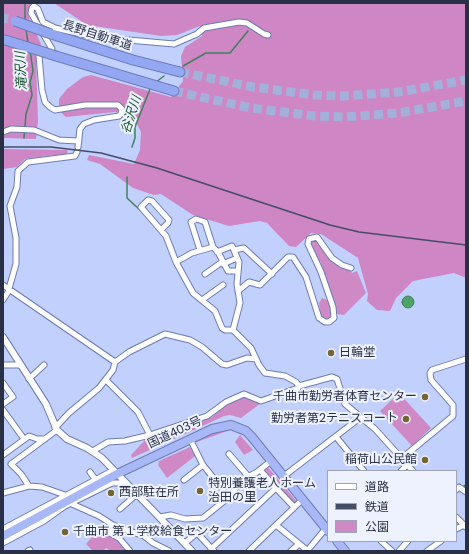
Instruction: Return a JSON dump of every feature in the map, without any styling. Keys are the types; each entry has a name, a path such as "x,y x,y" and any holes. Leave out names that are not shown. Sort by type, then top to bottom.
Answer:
{"highway":[{"name":"長野自動車道","path":"11,20 133,60 180,72"},
{"path":"5,40 174,91"},
{"name":"国道403号","path":"3,536 114,473 223,426 239,427 246,431 327,529"},
{"path":"338,542 345,551"}],"street":[{"path":"3,300 14,273 17,255 15,227 10,206 17,187 18,171 28,162 75,156 78,147 80,129 84,124 94,120 119,116 122,109 118,105 85,105 55,110 44,102 39,56 44,53 48,58 53,52 33,17 31,10 34,6 38,9 43,22 55,28 90,36 174,44 197,34 204,28 239,22 246,23 268,35"},
{"path":"3,132 24,129 39,131 78,147"},
{"path":"161,230 168,223 168,220 152,201 148,200 141,207 166,236 176,262 193,293 215,311 222,328 225,330 233,330 251,348 265,373 285,376 300,386"},
{"path":"200,250 191,222 196,219 205,222 213,247 218,252 222,263 228,271 238,271"},
{"path":"238,291 249,282 260,285 288,257 295,259 306,277 319,318 325,322 332,321 335,314 321,272 308,244 309,239 314,236 317,237 332,258 342,265 352,268"},
{"path":"218,252 232,246 239,264 238,291 240,303 233,330"},
{"path":"176,262 200,250 213,247"},
{"path":"234,250 244,248 272,274"},
{"path":"205,274 222,263 237,258"},
{"path":"3,285 115,362"},
{"path":"202,300 223,286"},
{"path":"29,486 21,474 11,464 56,429 106,380 115,366 115,362 134,349 165,334 190,340 202,347 222,364 227,365 247,358 256,359"},
{"path":"3,337 46,404 56,429 67,439 93,451 192,551"},
{"path":"401,459 454,414 454,405 431,380 430,373 432,370 466,359"},
{"path":"3,365 20,365"},
{"path":"29,379 44,365"},
{"path":"93,451 108,442 150,436 207,416 226,402 244,394 261,400 300,386 334,377 337,379 346,404 374,429 411,470"},
{"path":"106,380 138,412 150,436"},
{"path":"3,383 13,397 3,404"},
{"path":"3,410 24,439"},
{"path":"284,476 337,438 361,417"},
{"path":"3,455 24,439 31,436 37,439 44,439"},
{"path":"337,438 363,470"},
{"path":"190,439 203,465 224,491 230,495"},
{"path":"229,454 248,476"},
{"path":"160,517 171,514 185,519 200,520 230,495 248,476 260,470 271,461"},
{"path":"184,480 203,465"},
{"path":"402,470 407,465"},
{"path":"260,470 294,507"},
{"path":"90,472 95,479"},
{"path":"3,543 44,521 65,506 68,499 95,479 114,473"},
{"path":"3,529 68,499 112,483 124,481"},
{"path":"3,493 29,486 42,487 68,499 113,525 144,536 153,543 169,551"},
{"path":"457,489 459,487 466,492"},
{"path":"185,543 197,533 213,550 276,488"},
{"path":"120,509 137,494"},
{"path":"249,551 303,499"},
{"path":"457,518 465,526"},
{"path":"113,525 110,532 119,538 130,551"},
{"path":"276,525 308,551 327,529"},
{"path":"382,542 392,551"},
{"path":"399,551 407,542"},
{"path":"427,551 440,542"},
{"path":"291,551 299,544"}],"green space":[{"path":"317,239 325,252 350,269 352,273 357,271 366,293 344,315 337,314 322,272 323,268 320,261 316,259 310,243 310,241"},
{"path":"322,298 327,300 333,313 329,320 325,320 321,316 319,303"},
{"name":"勤労者第2テニスコート","path":"399,393 431,428 412,446 380,411"},
{"path":"242,397 261,403 241,418 230,415 224,416 183,435 177,431 167,432 212,417 227,403"},
{"path":"230,430 194,443 194,441 216,431"},
{"path":"175,432 180,436 132,458 131,455 146,439"},
{"path":"240,435 253,450 244,455 235,442"},
{"path":"190,447 195,456 167,478 158,465 159,461"},
{"path":"267,466 297,502 295,504 263,470"},
{"path":"104,530 120,541 128,551 111,551 106,548 103,551 93,551 86,544 91,538"}],"shaded area":[{"path":"3,3 33,3 30,4 29,18 41,44 36,61 38,121 36,139 3,138"},
{"path":"54,3 466,3 466,278 454,273 413,281 396,298 390,311 377,310 367,301 368,294 358,258 321,234 311,233 296,247 289,246 267,223 260,221 229,226 193,215 161,194 154,195 133,188 100,164 87,160 89,155 134,164 140,150 141,132 132,114 115,112 66,117 59,111 59,99 67,89 83,77 91,75 171,97 183,81 181,56 185,47 202,36 200,26 177,35 161,36 87,25"},
{"path":"3,149 67,150 68,152 66,154 25,159 17,167 3,169"},
{"path":"406,296 410,296 414,302 410,308 406,308 402,304 402,300"}],"waterway":[{"name":"滝沢川","path":"25,3 25,21"},
{"name":"滝沢川","path":"26,29 28,43"},
{"name":"谷沢川","path":"183,66 206,53 230,53 248,31"},
{"name":"滝沢川","path":"24,138 26,114 32,95 30,82 33,71 30,50"},
{"name":"谷沢川","path":"156,82 164,76"},
{"name":"谷沢川","path":"132,147 135,138 135,127 150,89"},
{"name":"谷沢川","path":"127,177 127,198 140,210"}],"tunnel":[{"path":"3,18 8,19"},
{"path":"180,72 253,87 315,95 343,96 399,92 466,80"},
{"path":"174,91 251,108 315,116 345,117 398,113 466,101"}],"railway":[{"path":"3,147 51,147 101,153 157,168 330,225 359,232 466,245"}],"place":[{"name":"日輪堂","path":"331,353"},
{"name":"千曲市勤労者体育センター","path":"425,397"},
{"name":"勤労者第2テニスコート","path":"406,419"},
{"name":"稲荷山公民館","path":"425,460"},
{"name":"特別養護老人ホーム 治田の里","path":"200,491"},
{"name":"西部駐在所","path":"111,493"},
{"name":"千曲市 第１学校給食センター","path":"65,532"}]}
